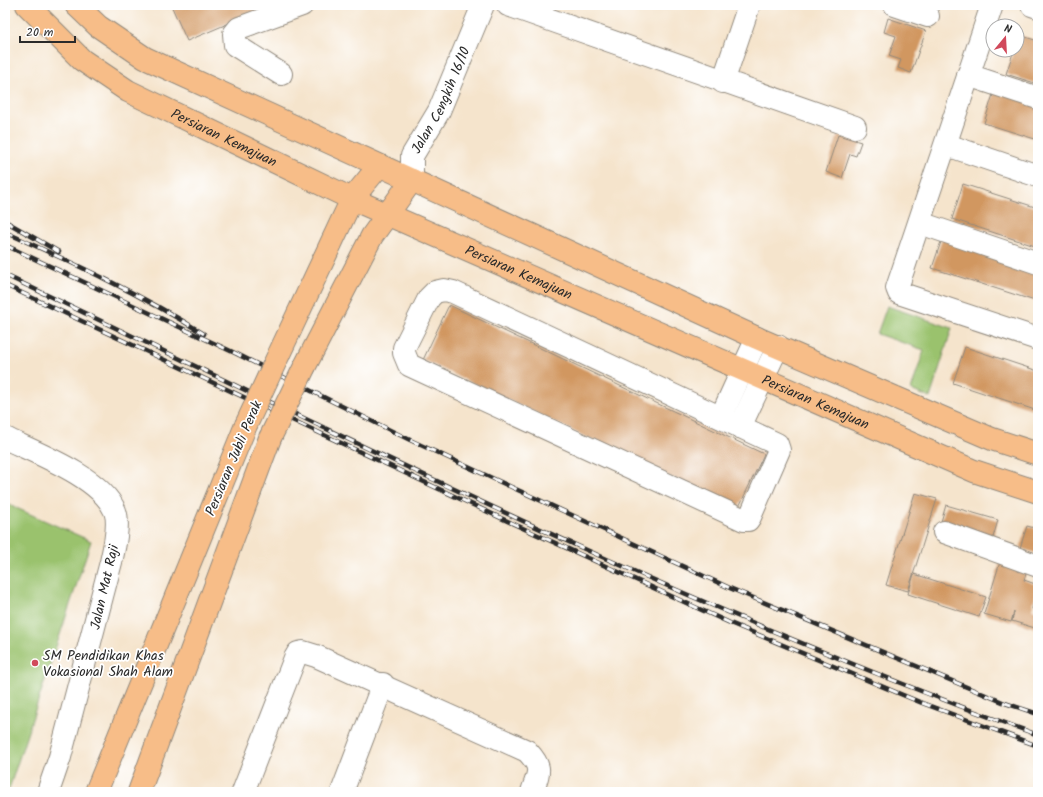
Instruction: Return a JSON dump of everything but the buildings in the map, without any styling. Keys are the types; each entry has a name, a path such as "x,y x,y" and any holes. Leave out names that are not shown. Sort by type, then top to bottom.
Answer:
{"main road":[{"name":"Persiaran Kemajuan","path":"27,5 82,60 128,91 352,199 974,471 1038,492"},
{"path":"76,5 98,26 144,58 757,338 992,439 1038,454"},
{"name":"Persiaran Jubli Perak","path":"96,792 246,425 352,199 379,166"},
{"path":"388,214 412,180"},
{"name":"Persiaran Jubli Perak","path":"139,792 270,438 305,366 372,236 388,214"}],"street":[{"path":"281,74 235,45 234,34 239,28 302,5"},
{"name":"Jalan Cengkih 16/10","path":"412,180 412,156 439,111 483,5"},
{"path":"508,5 723,82 855,127"},
{"path":"723,82 749,5"},
{"path":"895,5 928,16"},
{"path":"992,5 968,75 947,145 897,288 899,294 1038,339"},
{"path":"1032,5 1038,7"},
{"path":"968,75 1038,98"},
{"path":"947,145 1038,176"},
{"path":"379,166 412,156"},
{"path":"920,223 1038,263"},
{"path":"444,290 453,292 740,427 777,444 779,450 748,520 409,365 404,354 404,348 429,298 434,292 444,290"},
{"path":"720,417 757,338"},
{"path":"740,427 778,346"},
{"name":"Jalan Mat Raji","path":"5,438 74,471 100,491 115,511 116,536 111,562 62,749 48,792"},
{"path":"944,532 1038,566"},
{"path":"243,792 298,654 303,652 383,684 527,750 537,761 540,770 532,792"},
{"path":"342,792 383,684"}],"green space":[{"path":"887,306 952,328 930,398 911,390 924,350 877,334"},
{"name":"SM Pendidikan Khas Vokasional Shah Alam","path":"5,503 91,541 8,792 5,792"}],"railway":[{"path":"5,221 59,252"},
{"path":"5,232 131,292 204,334"},
{"path":"5,245 237,354 410,440 732,589 1005,703 1038,714"},
{"path":"5,275 388,458 645,576 775,632 906,685 1038,735"},
{"path":"5,285 503,519 730,623 922,703 1038,746"}],"place":[{"name":"SM Pendidikan Khas Vokasional Shah Alam","path":"35,663"}]}
